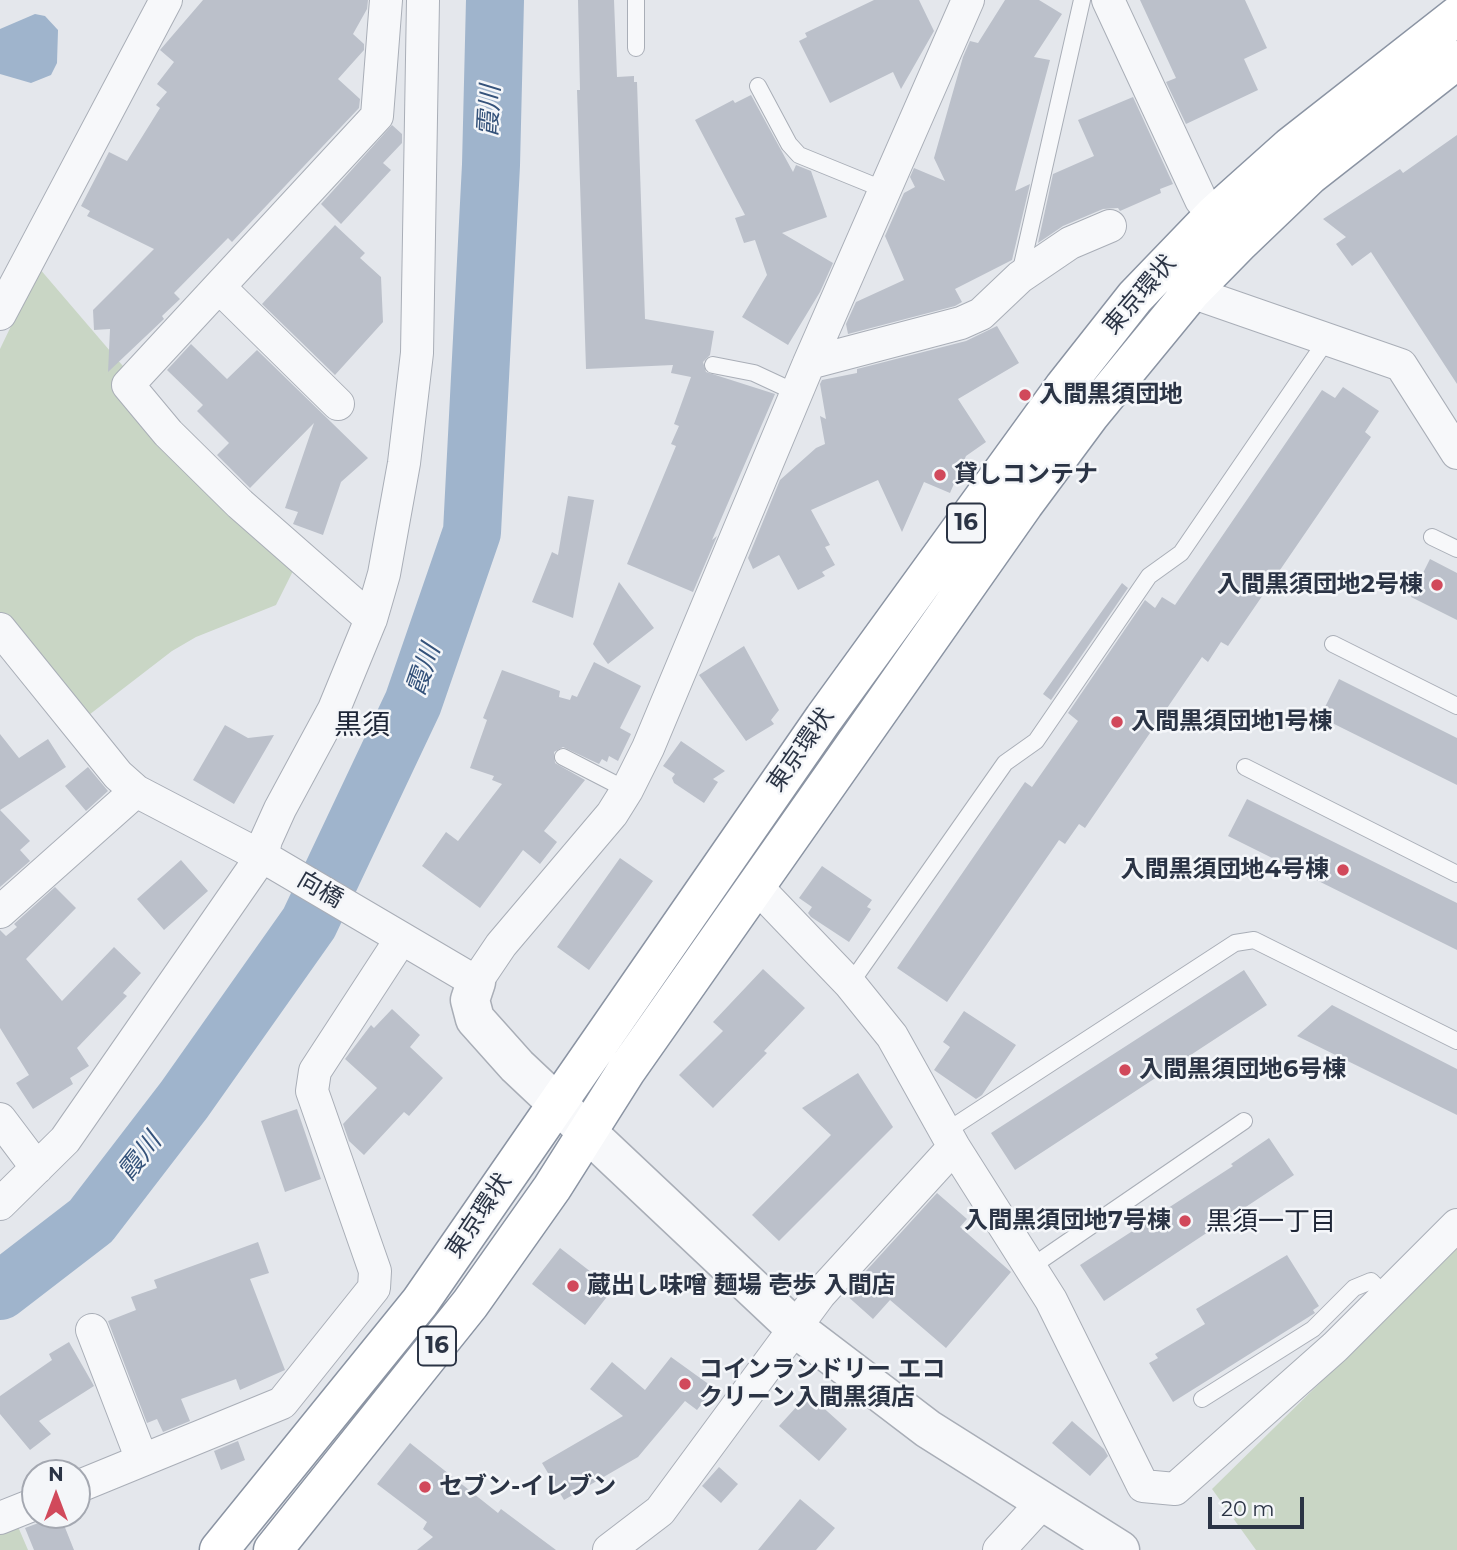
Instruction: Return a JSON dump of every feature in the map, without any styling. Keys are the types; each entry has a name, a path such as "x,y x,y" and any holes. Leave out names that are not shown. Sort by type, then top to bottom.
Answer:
{"highway":[{"name":"東京環状","path":"219,1550 421,1302 748,824 1064,387 1135,297 1214,215 1373,79 1457,16"},
{"name":"東京環状","path":"273,1550 470,1304 552,1188 587,1131 756,886 1024,504 1090,415 1192,292 1310,175 1457,60"}],"street":[{"path":"0,314 166,0"},
{"path":"371,619 240,504 168,433 128,385 377,116 386,0"},
{"path":"0,1204 65,1140 267,859 270,830 334,709 371,619 384,574 404,463 416,353 423,0"},
{"path":"968,0 809,363 648,748 612,814 501,945 476,982 470,1000 475,1019 517,1066 794,1327 928,1429 1120,1550"},
{"path":"1108,0 1201,200 1214,215"},
{"path":"809,363 961,323 981,314 1020,277 1070,243 1110,226"},
{"path":"220,288 338,404"},
{"path":"1192,292 1401,365 1457,453"},
{"name":"向橋","path":"1,631 118,775 136,791 267,859 476,982"},
{"path":"0,912 136,791"},
{"path":"756,886 850,984 892,1036 949,1139 1051,1300 1102,1398 1143,1486 1175,1489 1335,1347 1457,1225"},
{"path":"91,1481 282,1404 374,1288 375,1271 312,1091 315,1072 401,939"},
{"path":"0,1119 37,1168"},
{"path":"609,1550 660,1511 794,1327 949,1139"},
{"path":"92,1331 142,1461"},
{"path":"999,1550 1043,1502"},
{"path":"0,1518 21,1510"}],"lane":[{"path":"636,0 636,48"},
{"path":"1020,277 1082,0"},
{"path":"758,86 789,144 799,155 885,190"},
{"path":"850,984 1005,763 1036,740 1149,576 1181,553 1326,341"},
{"path":"713,365 754,373 797,393"},
{"path":"1432,537 1457,549"},
{"path":"1333,643 1457,706"},
{"path":"563,757 627,790"},
{"path":"1245,767 1457,874"},
{"path":"949,1139 1235,943 1254,940 1457,1041"},
{"path":"1031,1267 1244,1121"},
{"path":"1202,1399 1313,1329 1354,1288 1371,1281 1386,1296"}],"green space":[{"path":"39,268 295,567 276,605 196,637 172,651 85,718 0,612 0,349"},
{"path":"1457,1248 1457,1550 1256,1550 1212,1489"},
{"path":"16,1522 28,1550 0,1550 0,1528"}],"water":[{"path":"35,14 45,16 58,30 57,63 51,75 31,83 0,74 0,29"}],"building":[{"path":"203,0 368,0 367,9 353,34 364,44 364,50 338,79 360,99 359,108 232,242 228,238 174,293 180,299 162,316 164,319 108,372 110,329 94,330 93,310 154,249 87,216 90,211 81,206 109,152 127,161 160,108 156,105 167,92 157,84 174,62 160,50"},
{"path":"578,0 614,0 617,77 634,76 634,82 637,82 645,319 714,331 710,355 703,362 706,372 775,394 712,540 717,536 693,592 627,564 676,446 671,444 679,426 674,424 691,377 671,373 673,365 586,369 577,90 580,90"},
{"path":"874,0 919,0 934,31 901,89 893,72 830,103 799,41 807,37 805,33"},
{"path":"1005,0 1039,0 1062,14 1034,57 1050,60 1015,191 1030,184 1012,260 955,289 962,302 955,306 848,334 846,324 856,302 904,280 885,236 904,193 915,187 910,177 914,168 945,181 934,158 963,57 970,41 978,43"},
{"path":"1140,0 1245,0 1267,48 1244,59 1258,90 1186,124 1166,82 1176,78"},
{"path":"751,95 793,172 796,165 811,171 827,217 782,233 833,263 820,292 788,345 742,317 767,275 755,240 744,243 735,218 745,215 695,120 733,100 735,103"},
{"path":"1133,97 1173,184 1160,189 1161,193 1120,211 1118,208 1103,209 1063,226 1038,243 1053,174 1094,156 1078,120"},
{"path":"392,125 402,134 402,143 383,163 391,170 341,224 321,204"},
{"path":"1457,135 1457,384 1371,252 1352,266 1336,244 1346,237 1323,219 1400,169 1403,173"},
{"path":"335,225 365,253 360,258 381,277 383,322 335,375 262,304"},
{"path":"997,326 1019,363 958,399 986,442 966,456 950,493 924,482 902,532 878,480 811,510 830,545 825,547 835,565 822,572 825,576 798,590 779,555 753,569 748,558 780,480 816,448 825,444 820,416 826,419 820,384 822,380 857,373 857,369 966,341"},
{"path":"191,344 227,379 257,350 368,458 341,482 323,535 293,524 298,512 285,508 314,423 250,488 217,455 229,443 197,411 203,405 167,370"},
{"name":"入間黒須団地1号棟","path":"1343,387 1379,411 1365,432 1371,437 1228,646 1221,642 1208,662 1202,657 1085,828 1079,824 1065,844 1059,840 947,1002 897,968 1025,782 1032,787 1078,721 1068,713 1145,600 1155,608 1162,597 1175,605 1322,390 1335,398"},
{"path":"568,496 594,500 573,618 532,602 552,552 558,555"},
{"name":"入間黒須団地2号棟","path":"1430,559 1457,573 1457,620 1411,597"},
{"path":"619,582 654,628 608,664 593,644"},
{"path":"1122,583 1128,588 1051,700 1043,694"},
{"path":"744,646 779,710 771,720 774,724 746,741 699,675"},
{"path":"594,662 641,686 620,728 631,734 618,761 609,756 607,762 602,759 599,764 563,747 554,752 555,763 585,780 544,831 557,842 540,864 523,850 480,908 422,866 446,832 458,841 502,784 492,780 494,776 470,768 487,720 483,718 502,670 560,691 559,697 570,700 572,695 577,697"},
{"path":"1339,679 1457,738 1457,785 1320,717"},
{"path":"225,725 248,738 274,735 234,804 193,780"},
{"path":"0,734 19,758 48,739 66,767 0,810"},
{"path":"681,741 725,771 713,779 718,782 704,803 674,783 672,778 675,774 663,766"},
{"path":"88,767 108,791 86,811 65,786"},
{"name":"入間黒須団地4号棟","path":"1247,799 1457,903 1457,950 1228,836"},
{"path":"0,810 30,841 20,850 30,861 0,887"},
{"path":"620,858 653,881 589,970 557,947"},
{"path":"181,860 208,891 164,930 137,899"},
{"path":"822,866 872,900 867,907 871,909 849,942 811,917 808,913 812,907 799,898"},
{"path":"55,887 76,908 26,959 62,1001 114,947 141,973 123,993 127,996 77,1048 89,1066 70,1078 73,1084 33,1109 16,1083 29,1075 0,1028 0,930 6,936 17,927 14,924"},
{"path":"763,969 805,1008 764,1051 767,1053 713,1108 679,1075 723,1031 713,1022"},
{"name":"入間黒須団地6号棟","path":"1244,970 1267,1005 1015,1170 991,1133"},
{"path":"1332,1005 1457,1069 1457,1115 1297,1036"},
{"path":"392,1009 420,1035 410,1047 443,1078 409,1116 404,1112 364,1155 349,1141 343,1124 377,1088 345,1059 371,1025 374,1028"},
{"path":"964,1011 1016,1045 982,1095 976,1099 934,1070 950,1047 943,1042"},
{"path":"858,1073 893,1127 779,1241 752,1215 831,1135 802,1108"},
{"path":"297,1109 321,1179 285,1192 261,1121"},
{"name":"入間黒須団地7号棟","path":"1269,1138 1294,1175 1104,1301 1080,1265 1233,1166 1231,1164"},
{"path":"937,1193 967,1219 960,1227 1011,1272 946,1348 890,1300 873,1319 845,1294"},
{"path":"258,1242 269,1273 250,1279 285,1370 240,1390 236,1379 181,1399 190,1421 163,1432 157,1419 147,1423 108,1321 136,1310 131,1297 157,1288 154,1280"},
{"name":"蔵出し味噌 麺場 壱歩 入間店","path":"560,1248 613,1289 585,1325 532,1284"},
{"path":"1287,1255 1319,1306 1313,1310 1315,1313 1173,1402 1149,1363 1158,1358 1155,1354 1205,1324 1196,1309"},
{"path":"69,1342 94,1386 39,1421 51,1434 30,1450 0,1414 0,1396 52,1360 49,1354"},
{"path":"671,1357 714,1388 697,1410 685,1401 638,1457 564,1500 542,1463 623,1416 590,1389 612,1362 645,1390"},
{"path":"808,1394 847,1429 819,1461 779,1426"},
{"path":"1072,1421 1104,1449 1108,1456 1090,1476 1052,1443"},
{"path":"238,1441 245,1460 221,1470 214,1451"},
{"path":"410,1443 498,1513 501,1509 556,1550 417,1550 433,1537 423,1529 427,1522 377,1484"},
{"path":"719,1467 738,1484 721,1503 702,1486"},
{"path":"800,1499 835,1528 816,1550 758,1550"},
{"path":"25,1529 66,1529 74,1550 34,1550"}],"waterway":[{"name":"霞川","path":"0,1291 91,1221 184,1100 309,923 413,703 472,532 491,165 495,0"}],"place":[{"name":"入間黒須団地","path":"1025,395"},
{"name":"貸しコンテナ","path":"940,475"},
{"name":"入間黒須団地2号棟","path":"1437,585"},
{"name":"入間黒須団地1号棟","path":"1117,722"},
{"name":"入間黒須団地4号棟","path":"1343,870"},
{"name":"入間黒須団地6号棟","path":"1125,1070"},
{"name":"入間黒須団地7号棟","path":"1185,1221"},
{"name":"蔵出し味噌 麺場 壱歩 入間店","path":"573,1286"},
{"name":"コインランドリー エコ クリーン入間黒須店","path":"685,1384"},
{"name":"セブン-イレブン","path":"425,1487"}],"district":[{"name":"黒須","path":"362,726"},
{"name":"黒須一丁目","path":"1271,1222"}]}
